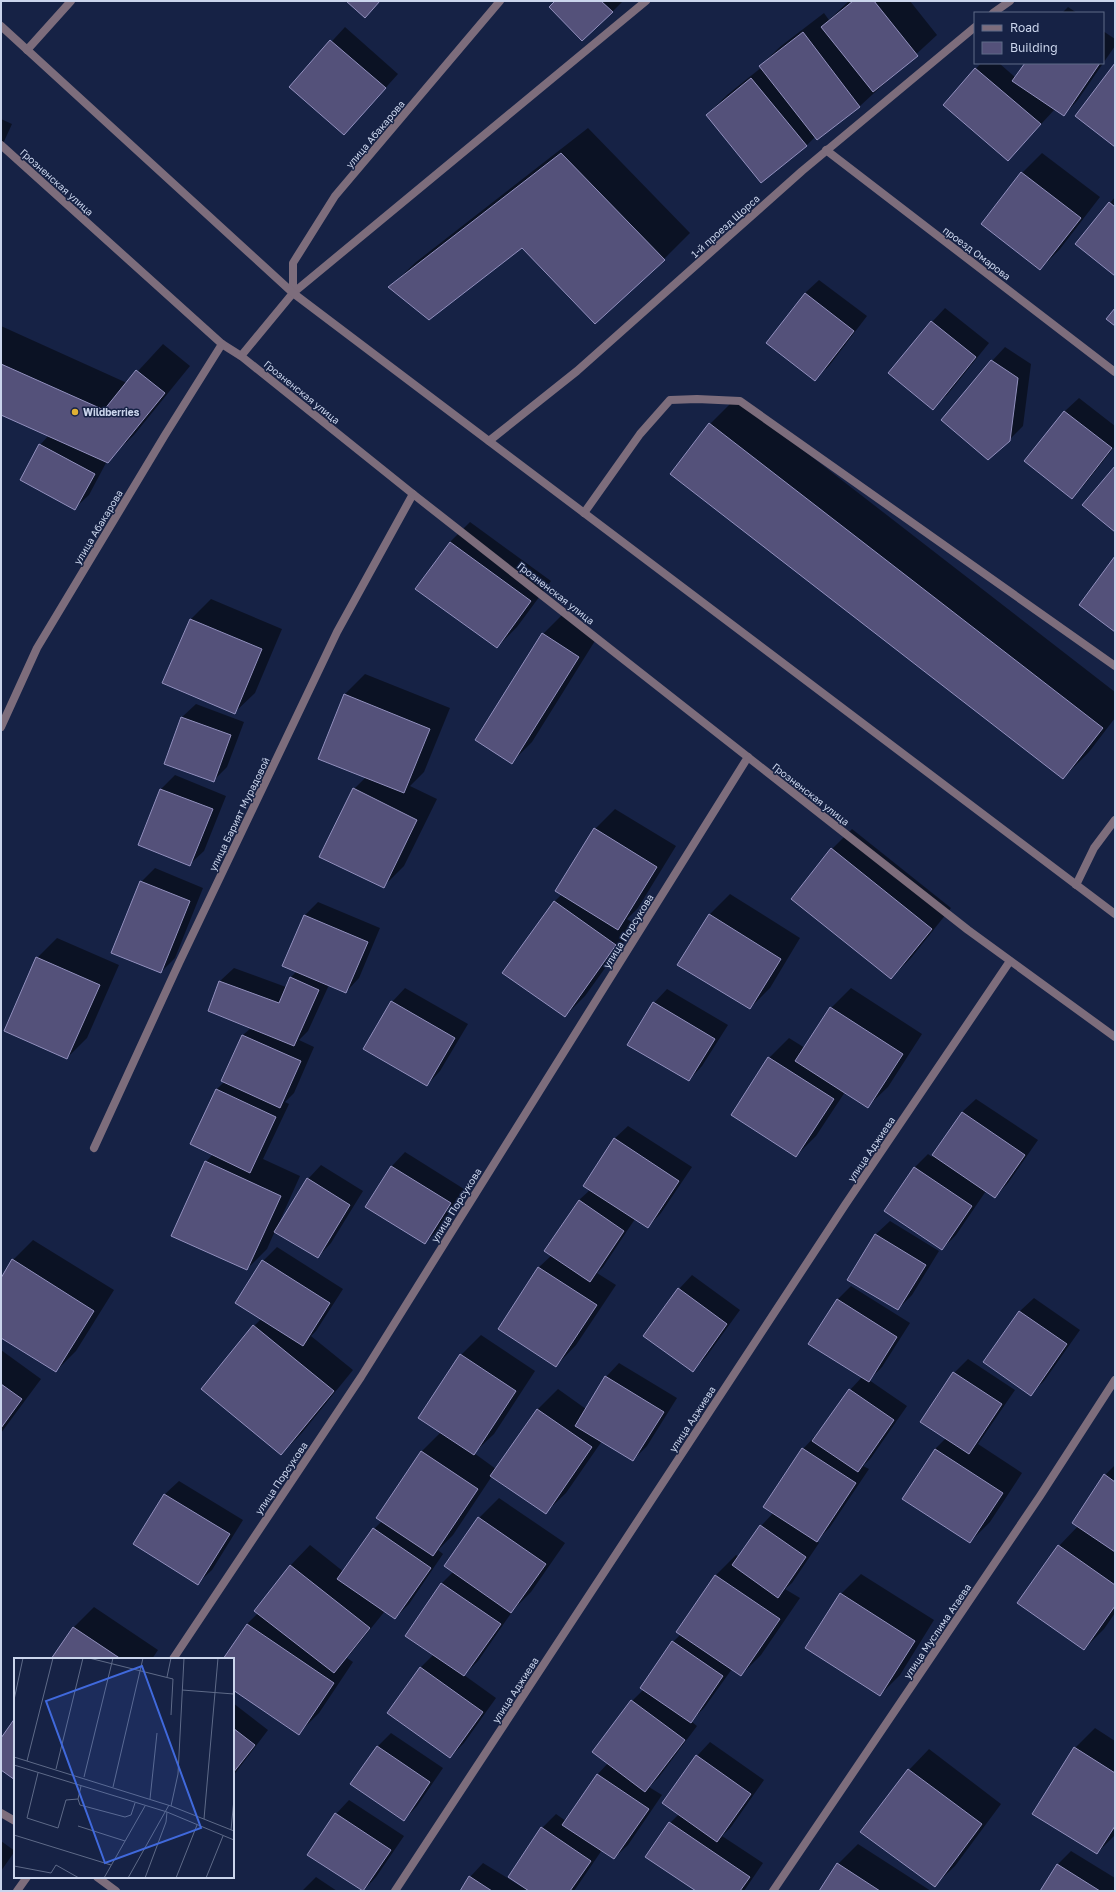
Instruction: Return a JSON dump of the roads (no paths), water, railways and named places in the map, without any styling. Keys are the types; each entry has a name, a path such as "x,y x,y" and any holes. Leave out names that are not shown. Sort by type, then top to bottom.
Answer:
{"street":[{"path":"27,50 71,1"},
{"name":"улица Абакарова","path":"293,293 293,263 335,196 500,1"},
{"path":"241,356 293,293 646,1"},
{"path":"994,12 1010,1"},
{"path":"1,26 293,293 1115,914"},
{"name":"1-й проезд Щорса","path":"489,441 577,371 826,150 974,28"},
{"name":"Грозненская улица","path":"1,145 222,344 241,356 413,494 968,930 1115,1037"},
{"name":"проезд Омарова","path":"826,150 1115,372"},
{"name":"улица Абакарова","path":"1,727 37,648 165,435 222,344"},
{"path":"584,513 640,434 670,400 696,399 740,401 1115,666"},
{"name":"улица Барият Мурадовой","path":"94,1148 179,963 337,632 413,494"},
{"name":"улица Порсукова","path":"174,1658 361,1377 748,757"},
{"path":"1076,885 1094,848 1115,820"},
{"name":"улица Аджиева","path":"395,1891 845,1205 1010,961"},
{"name":"улица Муслима Атаева","path":"773,1891 1036,1503 1115,1380"},
{"path":"1,1812 14,1820"},
{"path":"17,1891 25,1878"},
{"path":"98,1878 116,1891"}],"place":[{"name":"Wildberries","path":"75,412"}]}
